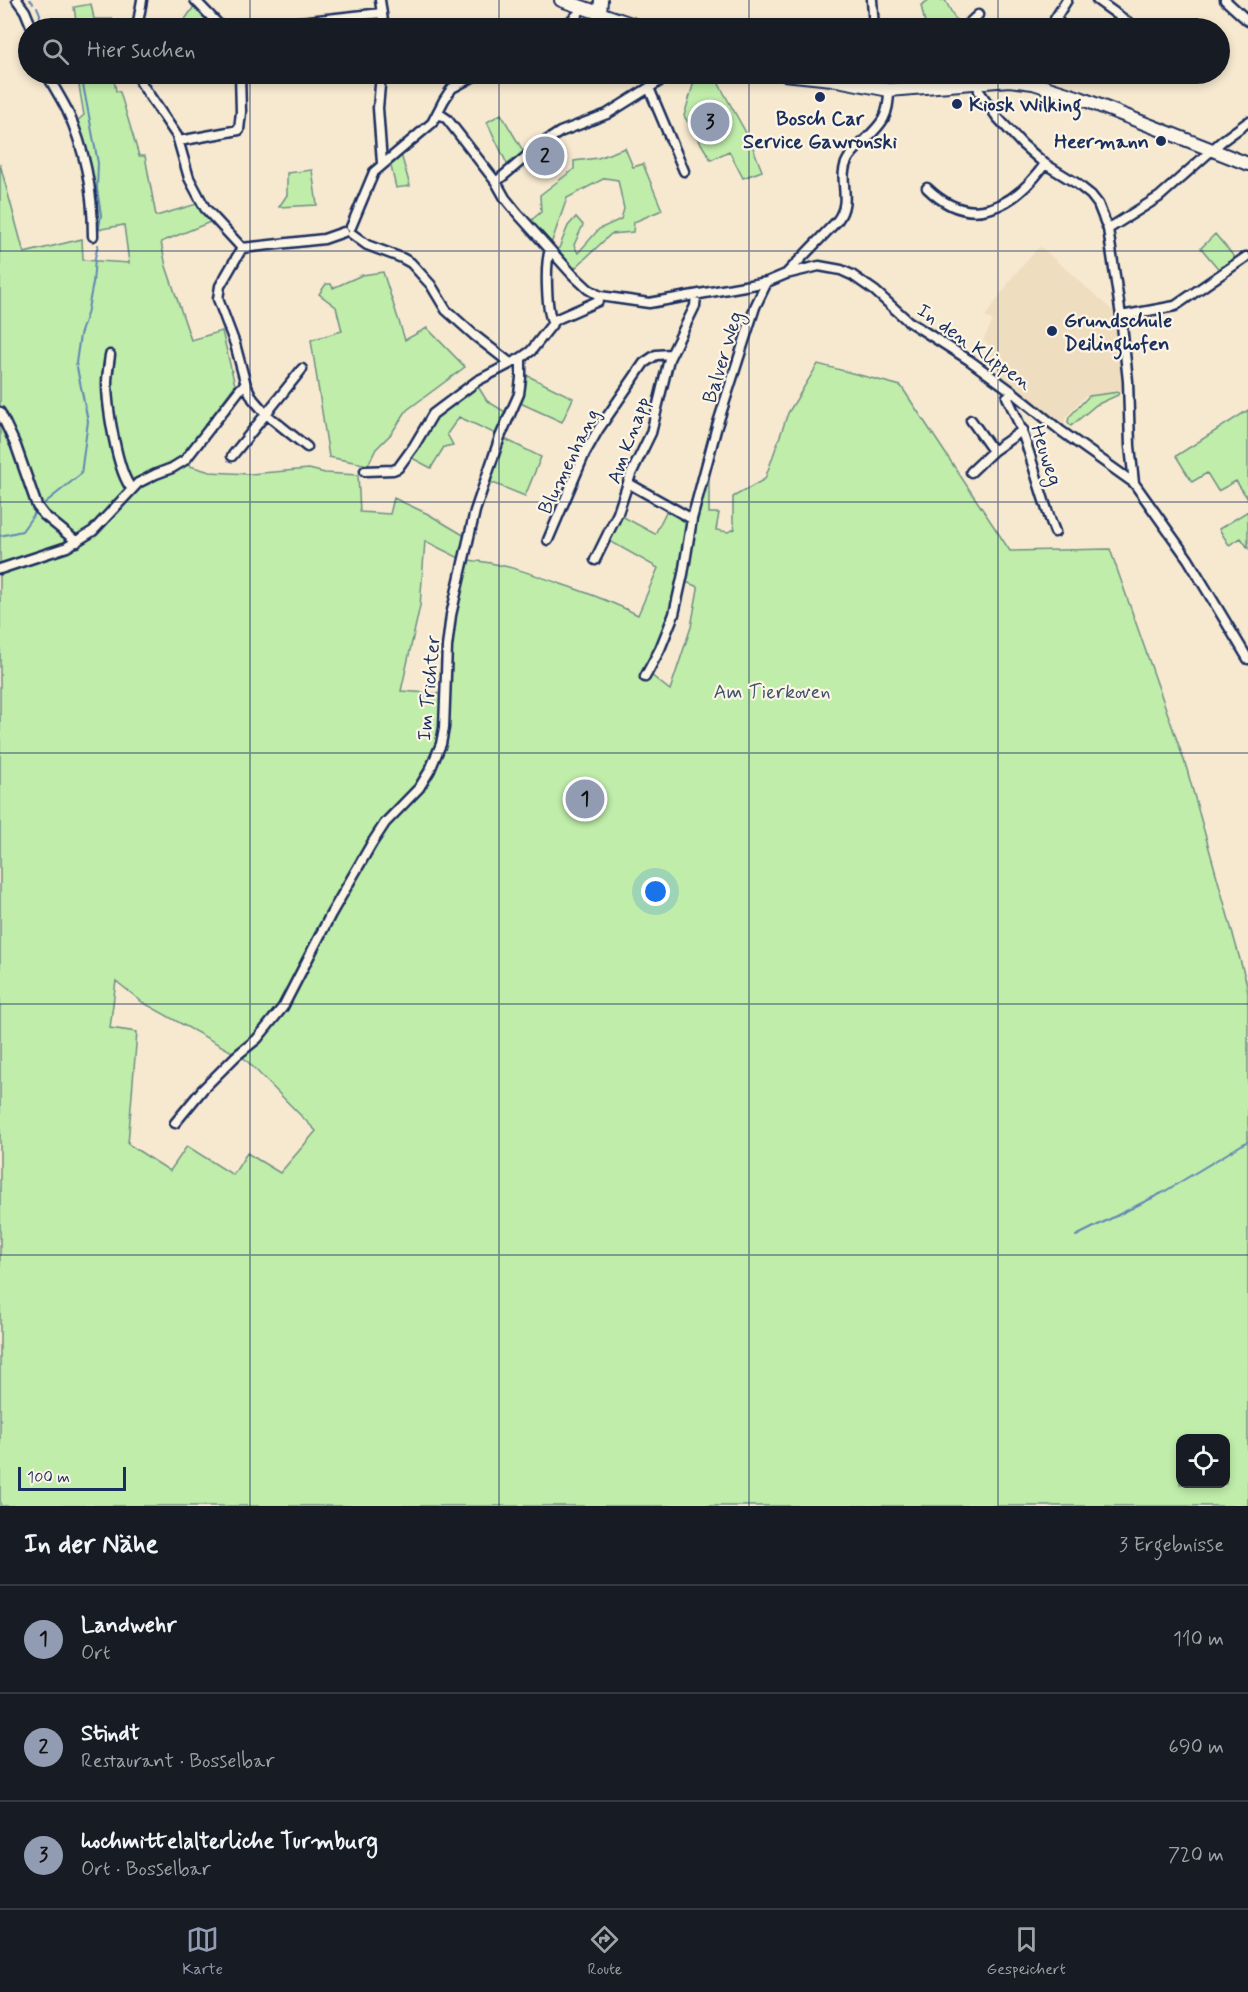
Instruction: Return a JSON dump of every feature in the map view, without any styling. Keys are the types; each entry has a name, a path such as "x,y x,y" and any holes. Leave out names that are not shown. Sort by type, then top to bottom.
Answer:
{"main road":[{"path":"561,0 581,7 601,6 624,18"},
{"path":"858,84 885,89 955,84"},
{"path":"1036,84 1080,98 1248,164"}],"street":[{"path":"17,0 29,18"},
{"path":"139,18 142,0"},
{"path":"195,0 212,18"},
{"path":"380,0 383,18"},
{"path":"872,0 873,18"},
{"path":"1056,18 1067,0"},
{"path":"1096,0 1122,18"},
{"path":"1225,0 1248,21"},
{"path":"574,18 581,7"},
{"path":"335,18 382,13"},
{"path":"975,18 978,15"},
{"path":"53,84 67,110 79,142 92,205 93,236"},
{"path":"141,84 179,141 189,178 205,208 242,248"},
{"path":"179,141 239,130 240,84"},
{"path":"380,84 378,108 382,163"},
{"path":"242,248 324,239 349,231 374,172 432,123 452,88 459,84"},
{"path":"496,182 560,132 607,114 655,84"},
{"path":"438,113 447,119 496,182 505,198 588,289 600,296 649,303 767,282 786,273 843,212 845,205 844,172 847,161 886,117 889,104 883,84"},
{"path":"978,84 980,90 1004,125 1032,155 1076,183 1098,204 1108,229 1121,316 1128,381 1130,446 1134,483 1188,559 1248,659"},
{"path":"649,88 684,171"},
{"path":"1108,229 1151,203 1232,133 1248,122"},
{"path":"927,188 937,198 959,209 983,210 1019,194 1045,164"},
{"path":"349,231 367,245 407,260 431,285 446,310 510,363"},
{"path":"242,248 220,286 218,298 235,344 246,385 253,399 266,414 307,447"},
{"path":"550,250 547,257 548,300 549,315 553,323"},
{"path":"1121,316 1175,306 1246,257"},
{"name":"In den Klippen","path":"786,273 819,266 841,270 852,276 875,291 908,321 969,360 1061,431 1134,483"},
{"name":"Balver Weg","path":"645,677 660,649 674,614 692,519 717,426 754,307 767,282"},
{"path":"364,471 398,468 433,414 477,381 531,351 553,323 597,302 600,296"},
{"name":"Am Knapp","path":"594,560 618,513 631,474 652,430 671,354 695,306 696,296"},
{"name":"Blumenhang","path":"548,540 585,453 604,420 644,363 656,355 671,354"},
{"path":"110,355 107,385 110,410 123,475 132,489"},
{"name":"Im Trichter","path":"175,1123 203,1089 257,1039 283,1007 331,914 372,843 385,824 418,788 430,770 441,744 444,728 447,646 451,615 475,511 500,437 519,394 521,358"},
{"path":"232,456 302,369"},
{"path":"0,569 77,542 100,525 132,489 147,478 185,460 241,388 246,385"},
{"name":"Heuweg","path":"1014,393 1007,397 1023,430 1055,532"},
{"path":"0,412 16,446 39,509 77,542"},
{"path":"971,420 993,451"},
{"path":"971,472 993,451 1023,430"},
{"path":"628,483 692,519"}],"shaded area":[{"name":"Grundschule Deilinghofen","path":"1040,246 1113,311 1124,390 1085,396 1067,416 1063,425 979,362 991,346 983,340 993,321 985,317 1014,275"}],"green space":[{"path":"929,0 945,0 955,18 924,18 921,5"},
{"path":"91,4 94,18 76,18 74,7"},
{"path":"195,5 208,18 186,18"},
{"name":"Am Tierkoven","path":"79,84 115,84 116,91 120,92 139,156 145,156 156,216 200,203 213,221 161,242 166,266 191,340 222,331 235,385 179,461 210,472 250,474 309,469 325,473 358,475 360,512 390,514 394,498 428,514 465,536 461,559 425,541 420,606 401,691 443,694 447,617 466,560 526,572 600,598 638,615 658,568 608,540 620,515 655,534 667,510 691,520 678,608 666,646 651,675 670,690 691,627 698,589 686,582 695,519 706,476 709,476 709,513 719,513 716,530 728,532 735,529 733,497 765,479 788,413 818,364 901,386 1010,551 1110,549 1186,766 1248,994 1248,1506 0,1506 0,164 24,253 82,239 83,260 129,263 124,225 96,230 76,122 84,115","holes":["116,981 142,1002 245,1059 316,1131 280,1173 247,1153 233,1175 187,1146 170,1171 128,1144 137,1032 110,1028"]},
{"path":"693,84 719,84 750,140 762,171 743,178 729,151 711,160 684,116"},
{"path":"501,114 525,154 509,168 487,122"},
{"path":"625,148 633,167 643,164 662,210 634,222 633,232 611,234 573,270 557,253 568,226 576,217 583,225 574,245 578,253 599,229 621,219 624,209 618,180 605,178 567,198 550,247 529,222 541,212 540,195 574,169 574,161 598,158"},
{"path":"401,154 410,186 396,188 390,162"},
{"path":"312,170 317,205 279,207 287,195 287,173"},
{"path":"1215,234 1237,260 1221,272 1201,248"},
{"path":"383,272 405,340 427,328 465,367 407,410 391,434 376,449 368,465 329,457 311,340 342,331 336,307 319,294 326,284 331,284 333,288 362,275"},
{"path":"524,374 573,398 562,422 518,402"},
{"path":"477,385 487,401 507,413 498,435 459,417 447,434 453,445 444,447 431,468 410,457 434,416"},
{"path":"1119,392 1118,395 1096,405 1071,426 1068,422 1069,417 1089,396"},
{"path":"1248,410 1248,499 1236,481 1218,491 1207,473 1192,482 1176,456"},
{"path":"503,438 541,457 525,496 488,481"},
{"path":"1248,511 1248,548 1241,538 1229,545 1219,529"}],"waterway":[{"path":"30,0 33,3"},
{"path":"37,7 40,18"},
{"path":"83,84 98,163 97,189 101,215 98,233"},
{"path":"41,506 81,474 88,421 76,363 80,335 93,283 98,245"},
{"path":"0,536 22,531 37,510"},
{"path":"1076,1236 1162,1193 1248,1141"}],"place":[{"name":"Bosch Car Service Gawronski","path":"820,97"},
{"name":"Kiosk Wilking","path":"957,104"},
{"name":"hochmittelalterliche Turmburg","path":"710,122"},
{"name":"Heermann","path":"1161,141"},
{"name":"Stindt","path":"545,156"},
{"name":"Grundschule Deilinghofen","path":"1052,331"},
{"name":"Landwehr","path":"585,799"}]}
